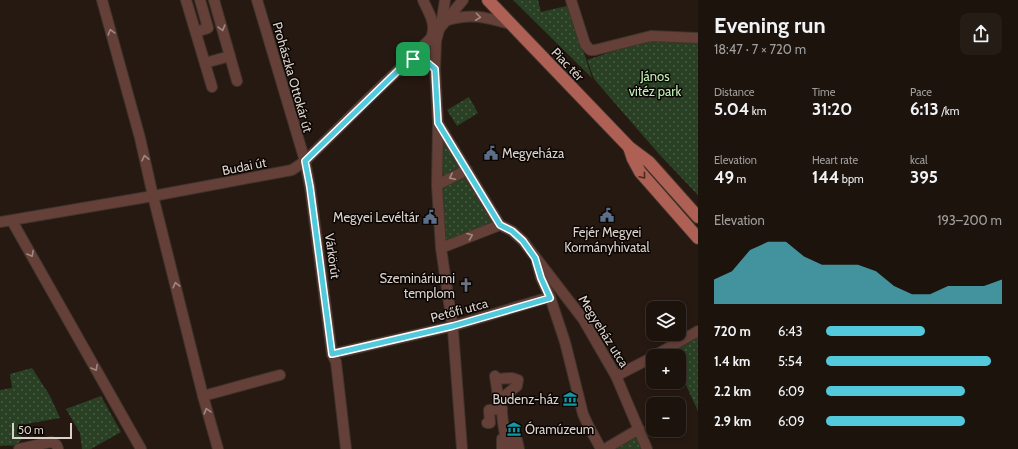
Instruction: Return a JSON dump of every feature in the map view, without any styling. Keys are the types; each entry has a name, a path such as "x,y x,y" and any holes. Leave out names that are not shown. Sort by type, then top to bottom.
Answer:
{"main road":[{"name":"Piac tér","path":"488,0 496,5 510,24 629,147 649,162 698,217"},
{"name":"Piac tér","path":"629,147 640,172 698,238"}],"street":[{"path":"102,0 140,138 203,396 218,449"},
{"path":"186,0 212,87"},
{"path":"196,32 208,28 200,0"},
{"path":"214,0 237,81"},
{"name":"Prohászka Ottokár út","path":"257,0 305,161"},
{"path":"423,0 434,25 431,38"},
{"name":"Budai út","path":"439,29 446,0"},
{"name":"Budai út","path":"3,220 153,196 292,170 305,161 409,60 431,38 463,0"},
{"path":"571,0 585,44 590,50 651,36 698,38"},
{"path":"445,21 459,17 475,16 510,24"},
{"path":"439,29 436,41 435,69 438,123 437,185 441,248 453,326 462,449"},
{"path":"205,63 230,56"},
{"path":"409,60 416,58 423,59 435,69"},
{"path":"438,123 500,225 441,248"},
{"name":"Várkörút","path":"305,161 310,187 332,354 336,362 346,449"},
{"path":"437,185 467,170"},
{"path":"3,220 141,449"},
{"name":"Megyeház utca","path":"500,225 512,231 523,241 583,319 616,376 639,429 645,448"},
{"path":"535,258 565,342 583,414 600,449 639,429"},
{"name":"Petőfi utca","path":"332,354 453,326 550,298"},
{"path":"666,349 698,331"},
{"name":"Várkörút","path":"332,354 329,363 339,449"},
{"path":"616,376 646,360"},
{"path":"203,396 280,375"},
{"path":"501,398 517,386 518,380 512,378 496,378 497,393 501,398 505,438"},
{"path":"502,409 489,410 488,423 503,422"},
{"path":"502,438 517,440 510,449 501,440 502,438"},
{"path":"19,449 51,442 57,445 58,449"}],"green space":[{"path":"513,0 538,0 541,12 569,6 592,78"},
{"name":"János vitéz park","path":"644,41 698,43 698,195 659,154 594,79 587,60"},
{"path":"469,97 478,113 457,126 447,110"},
{"path":"441,135 498,222 445,242 442,186"},
{"path":"698,335 698,411 686,385 686,349 673,349"},
{"path":"32,368 50,396 60,418 20,425 22,439 14,445 0,446 0,390 12,388 10,374"},
{"path":"101,396 121,432 91,449 82,449 80,433 66,409"},
{"path":"637,431 644,449 609,449"}],"place":[{"name":"Megyeháza","path":"491,153"},
{"name":"Fejér Megyei Kormányhivatal","path":"607,215"},
{"name":"Megyei Levéltár","path":"430,217"},
{"name":"Szemináriumi templom","path":"466,285"},
{"name":"Budenz-ház","path":"570,399"},
{"name":"Óramúzeum","path":"514,429"}],"route":[{"path":"413,59 423,59 435,69 438,123 500,225 512,231 523,241 535,258 541,278 550,298 453,326 332,354 310,187 305,161 409,60 413,59"}]}
